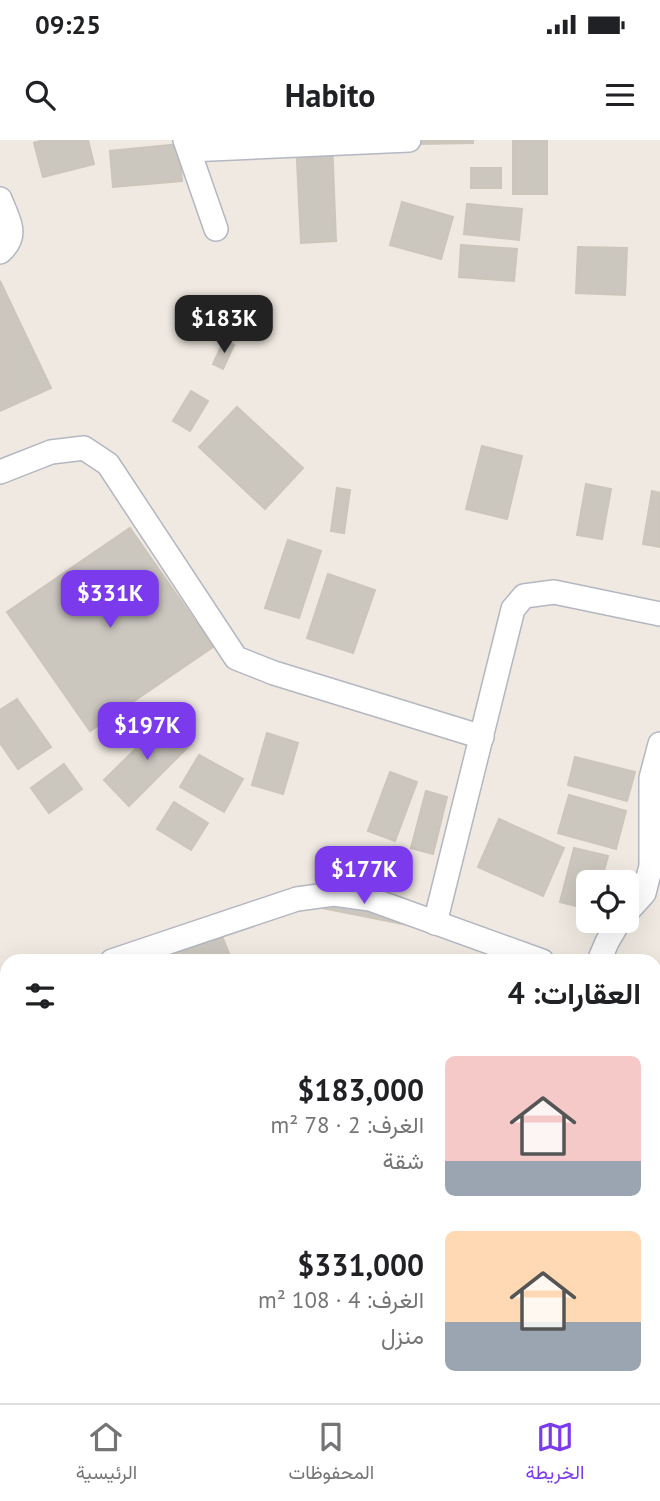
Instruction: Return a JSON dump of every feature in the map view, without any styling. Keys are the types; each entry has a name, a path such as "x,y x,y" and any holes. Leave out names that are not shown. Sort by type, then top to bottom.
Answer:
{"street":[{"path":"216,229 187,145 409,140"},
{"path":"0,199 12,230 9,244 0,252"},
{"path":"0,472 51,452 84,448 108,464 236,658 274,673 482,737"},
{"path":"435,923 513,609 524,596 554,592 660,614"},
{"path":"639,899 644,893 651,866 651,778 660,744"},
{"path":"133,954 297,899 334,894 370,898 522,954"},
{"path":"602,954 612,933"}],"building":[{"path":"43,140 88,140 94,164 43,177 34,143"},
{"path":"296,140 332,140 336,241 301,243"},
{"path":"414,140 473,140 473,143 415,144"},
{"path":"513,140 547,140 547,194 513,194"},
{"path":"179,144 182,181 113,187 110,151"},
{"path":"471,168 501,168 501,188 471,188"},
{"path":"402,202 453,217 441,259 390,245"},
{"path":"467,204 522,209 519,240 464,234"},
{"path":"461,245 517,249 514,281 459,277"},
{"path":"578,247 627,248 625,295 576,293"},
{"path":"0,281 51,388 0,411"},
{"path":"224,340 234,345 223,369 213,364"},
{"path":"191,391 208,401 190,431 173,421"},
{"path":"237,407 303,468 265,509 199,447"},
{"path":"482,446 522,456 507,519 466,509"},
{"path":"586,484 611,489 602,539 577,535"},
{"path":"337,488 350,490 344,533 331,531"},
{"path":"652,491 660,493 660,547 643,544"},
{"path":"130,528 213,647 90,731 7,612"},
{"path":"288,540 321,551 299,618 265,608"},
{"path":"328,574 375,590 353,653 307,638"},
{"path":"17,699 51,747 18,769 0,743 0,710"},
{"path":"166,719 191,744 129,806 104,780"},
{"path":"267,733 298,743 283,794 252,785"},
{"path":"199,755 243,779 224,812 180,787"},
{"path":"575,757 635,772 627,801 568,785"},
{"path":"64,764 82,789 49,813 31,788"},
{"path":"390,772 417,782 395,841 368,831"},
{"path":"426,791 447,797 433,854 411,848"},
{"path":"569,795 626,811 616,849 558,833"},
{"path":"174,802 208,823 191,850 157,829"},
{"path":"499,819 564,848 543,896 478,867"},
{"path":"574,848 608,856 604,870 576,870 576,906 560,902"},
{"path":"321,887 412,906 408,925 317,907"},
{"path":"217,924 229,954 170,954 166,944"}]}
